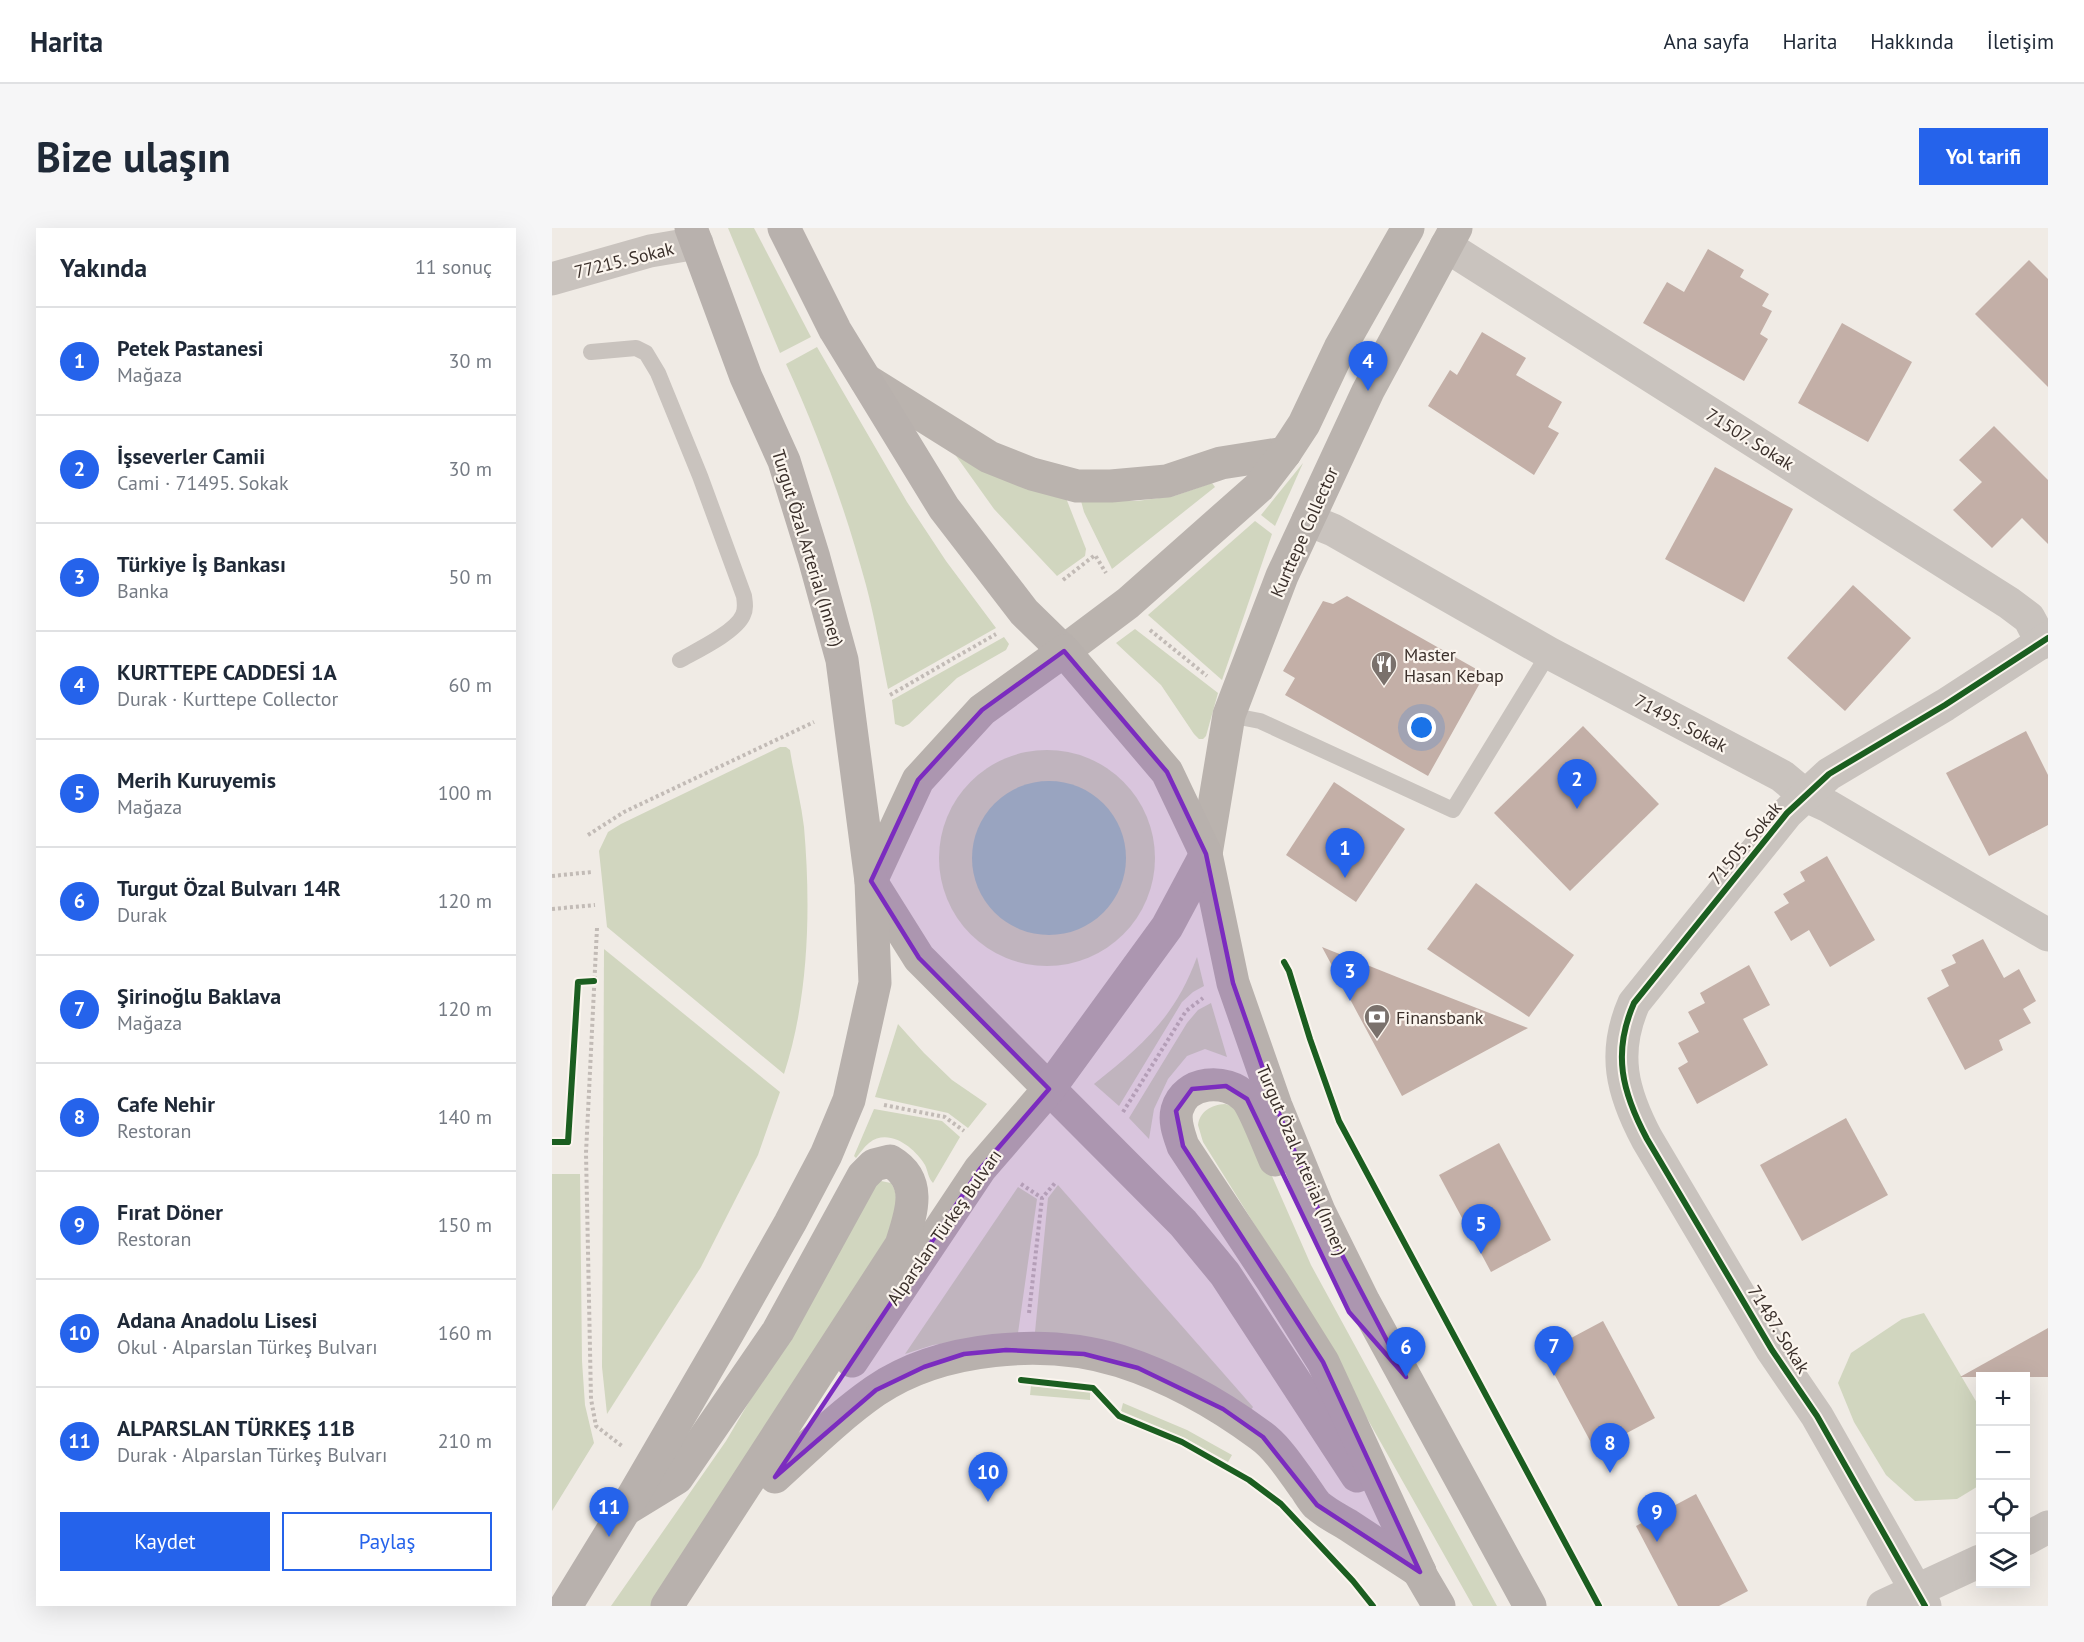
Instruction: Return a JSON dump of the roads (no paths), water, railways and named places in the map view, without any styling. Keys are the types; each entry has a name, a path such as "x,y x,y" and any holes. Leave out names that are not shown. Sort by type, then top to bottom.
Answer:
{"main road":[{"path":"784,228 835,330 866,380 989,457 1032,474 1077,486 1112,486 1167,481 1221,463 1285,453"},
{"path":"566,1606 626,1508 790,1223 825,1155 849,1100 875,983 871,881 918,780 982,710 1128,603 1259,487 1304,424 1340,348 1407,228"},
{"name":"Turgut Özal Arterial (Inner)","path":"694,236 746,376 784,461 842,660 871,881"},
{"name":"Kurttepe Collector","path":"1206,855 1229,716 1282,576 1368,391 1451,237"},
{"name":"Turgut Özal Arterial (Inner)","path":"866,380 944,508 1024,612 1064,651 1167,772 1206,855 1233,982 1276,1106 1319,1212 1364,1302 1530,1606"},
{"name":"Alparslan Türkeş Bulvarı","path":"690,1606 981,1169 1048,1089 1167,927 1206,855"},
{"path":"871,881 919,958 1183,1223 1225,1274 1420,1572 1439,1606"},
{"path":"1406,1377 1349,1312 1247,1099 1226,1086 1210,1084 1192,1089 1183,1097 1176,1111 1176,1127 1183,1146 1273,1281 1323,1362 1420,1572"},
{"path":"626,1508 677,1478 778,1331 863,1176 874,1166 890,1161 900,1167 911,1186 912,1209 901,1245 667,1606"},
{"path":"775,1477 876,1390 924,1367 964,1354 1006,1350 1050,1350 1084,1354 1117,1360 1138,1368 1223,1409 1263,1437 1283,1459 1317,1505 1420,1572"}],"street":[{"name":"77215. Sokak","path":"552,279 694,236"},
{"name":"71507. Sokak","path":"1451,237 2009,603 2029,618 2045,641"},
{"name":"71495. Sokak","path":"1308,519 1333,530 1549,653 1782,777 1806,796 2048,934"},
{"name":"71505. Sokak","path":"1621,1063 1624,1031 1634,1003 1786,813 1829,774 1946,705 2045,641"},
{"name":"71487. Sokak","path":"1621,1063 1630,1102 1647,1139 1772,1350 1817,1416 1921,1599"},
{"path":"2030,1536 2048,1527"},
{"path":"1883,1606 1921,1599 1976,1564"}],"lane":[{"path":"591,352 636,348 646,353 658,373 700,476 744,596 745,607 742,618 730,629 680,660"},
{"path":"1229,716 1260,721 1454,810 1549,653"}],"water":[{"path":"1049,781 1064,782 1079,787 1104,803 1120,828 1125,843 1125,873 1120,888 1104,913 1079,929 1064,934 1049,935 1034,934 1019,929 994,913 978,888 973,873 972,858 973,843 978,828 994,803 1019,787 1034,782"}],"place":[{"name":"KURTTEPE CADDESİ 1A","path":"1368,391"},
{"name":"Master Hasan Kebap","path":"1384,687"},
{"name":"İşseverler Camii","path":"1577,809"},
{"name":"Petek Pastanesi","path":"1345,878"},
{"name":"Türkiye İş Bankası","path":"1350,1001"},
{"name":"Finansbank","path":"1377,1040"},
{"name":"Merih Kuruyemis","path":"1481,1254"},
{"name":"Şirinoğlu Baklava","path":"1554,1376"},
{"name":"Turgut Özal Bulvarı 14R","path":"1406,1377"},
{"name":"Cafe Nehir","path":"1610,1473"},
{"name":"Adana Anadolu Lisesi","path":"988,1502"},
{"name":"ALPARSLAN TÜRKEŞ 11B","path":"609,1537"},
{"name":"Fırat Döner","path":"1657,1542"}]}
